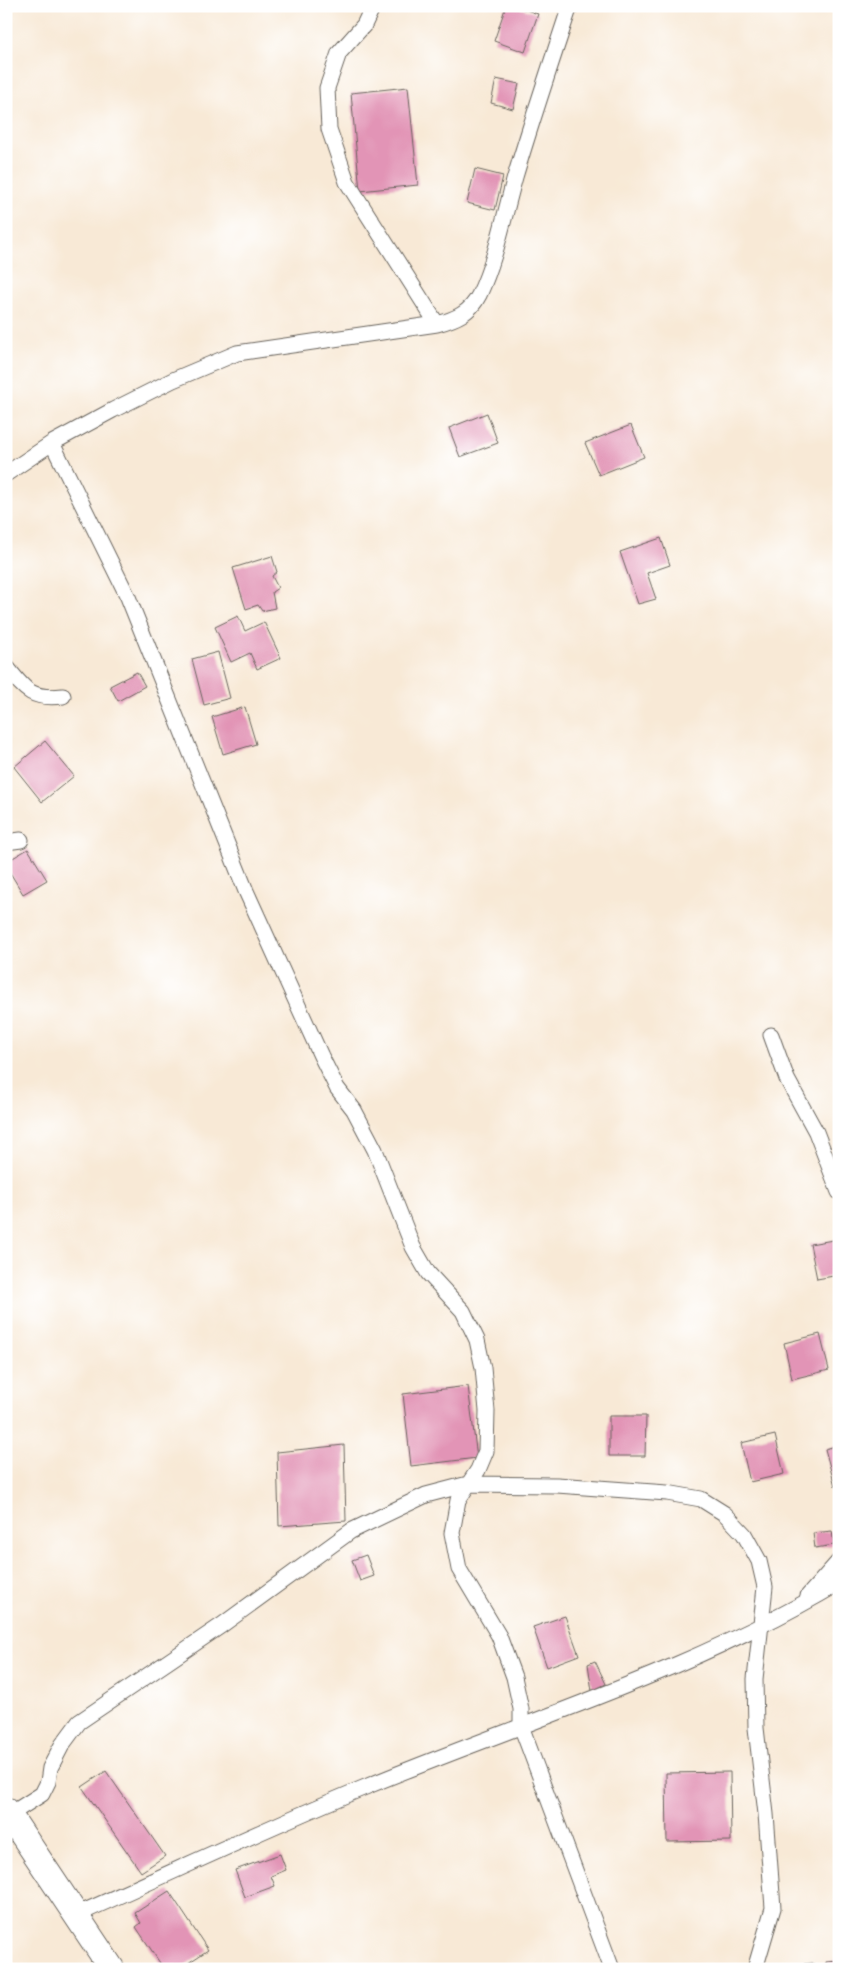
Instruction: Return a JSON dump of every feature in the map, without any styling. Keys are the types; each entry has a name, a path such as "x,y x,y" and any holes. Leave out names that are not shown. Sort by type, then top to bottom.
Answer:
{"main road":[{"path":"8,1813 112,1969"}],"street":[{"path":"373,6 364,25 339,53 327,88 329,129 347,182 437,324"},
{"path":"6,474 52,444 173,380 237,354 437,324 454,320 467,312 479,295 528,133 570,6"},
{"path":"52,444 128,597 246,891 321,1056 337,1088 354,1110 375,1150 413,1247 428,1273 463,1311 477,1340 483,1368 487,1411 486,1451 478,1470 458,1500 452,1533 459,1569 499,1636 514,1678 521,1709 521,1726 612,1969"},
{"path":"6,666 30,692 44,699 63,696"},
{"path":"771,1034 788,1079 816,1132 839,1192"},
{"path":"8,1813 42,1794 48,1782 50,1768 62,1745 79,1722 222,1624 351,1531 426,1495 468,1484 557,1485 667,1493 700,1499 725,1514 744,1534 759,1560 765,1587 755,1679 756,1728 766,1814 773,1908 755,1969"},
{"path":"797,1608 839,1561"},
{"path":"76,1915 362,1788 642,1678 762,1627 839,1583"}],"building":[{"path":"506,6 515,6 538,14 525,52 494,41"},
{"path":"496,79 519,84 513,109 491,103"},
{"path":"408,87 418,185 360,191 351,93"},
{"path":"475,169 503,176 495,210 467,203"},
{"path":"487,413 498,443 460,457 449,428"},
{"path":"631,425 644,457 599,475 585,443"},
{"path":"661,538 670,565 647,573 656,599 638,604 620,552"},
{"path":"272,556 277,572 272,576 278,588 272,592 275,608 262,611 258,605 246,609 233,568"},
{"path":"238,616 245,631 264,622 281,658 257,669 250,653 231,662 215,627"},
{"path":"218,652 230,698 204,705 192,659"},
{"path":"137,672 145,686 118,701 110,686"},
{"path":"245,707 256,744 223,754 212,717"},
{"path":"45,741 74,776 42,802 14,767"},
{"path":"28,849 47,880 23,894 6,866 6,862"},
{"path":"839,1239 839,1275 817,1279 810,1244"},
{"path":"820,1334 829,1370 792,1379 784,1343"},
{"path":"468,1386 477,1458 411,1466 403,1394"},
{"path":"609,1416 646,1416 645,1456 609,1456"},
{"path":"775,1435 784,1474 750,1482 741,1443"},
{"path":"344,1445 346,1521 279,1526 277,1452"},
{"path":"839,1445 839,1485 835,1486 825,1449"},
{"path":"832,1531 834,1545 815,1548 813,1533"},
{"path":"366,1555 374,1576 360,1581 352,1560"},
{"path":"565,1616 579,1655 547,1667 533,1627"},
{"path":"595,1661 606,1684 592,1691 588,1664"},
{"path":"106,1771 165,1856 141,1872 82,1787"},
{"path":"730,1772 731,1841 667,1842 666,1773"},
{"path":"280,1854 286,1870 271,1876 275,1886 245,1897 235,1870"},
{"path":"169,1891 208,1950 179,1969 164,1969 136,1927 141,1923 135,1913"},
{"path":"839,1961 839,1969 826,1969 826,1962"},
{"path":"813,1963 814,1969 781,1969 781,1966"}]}
